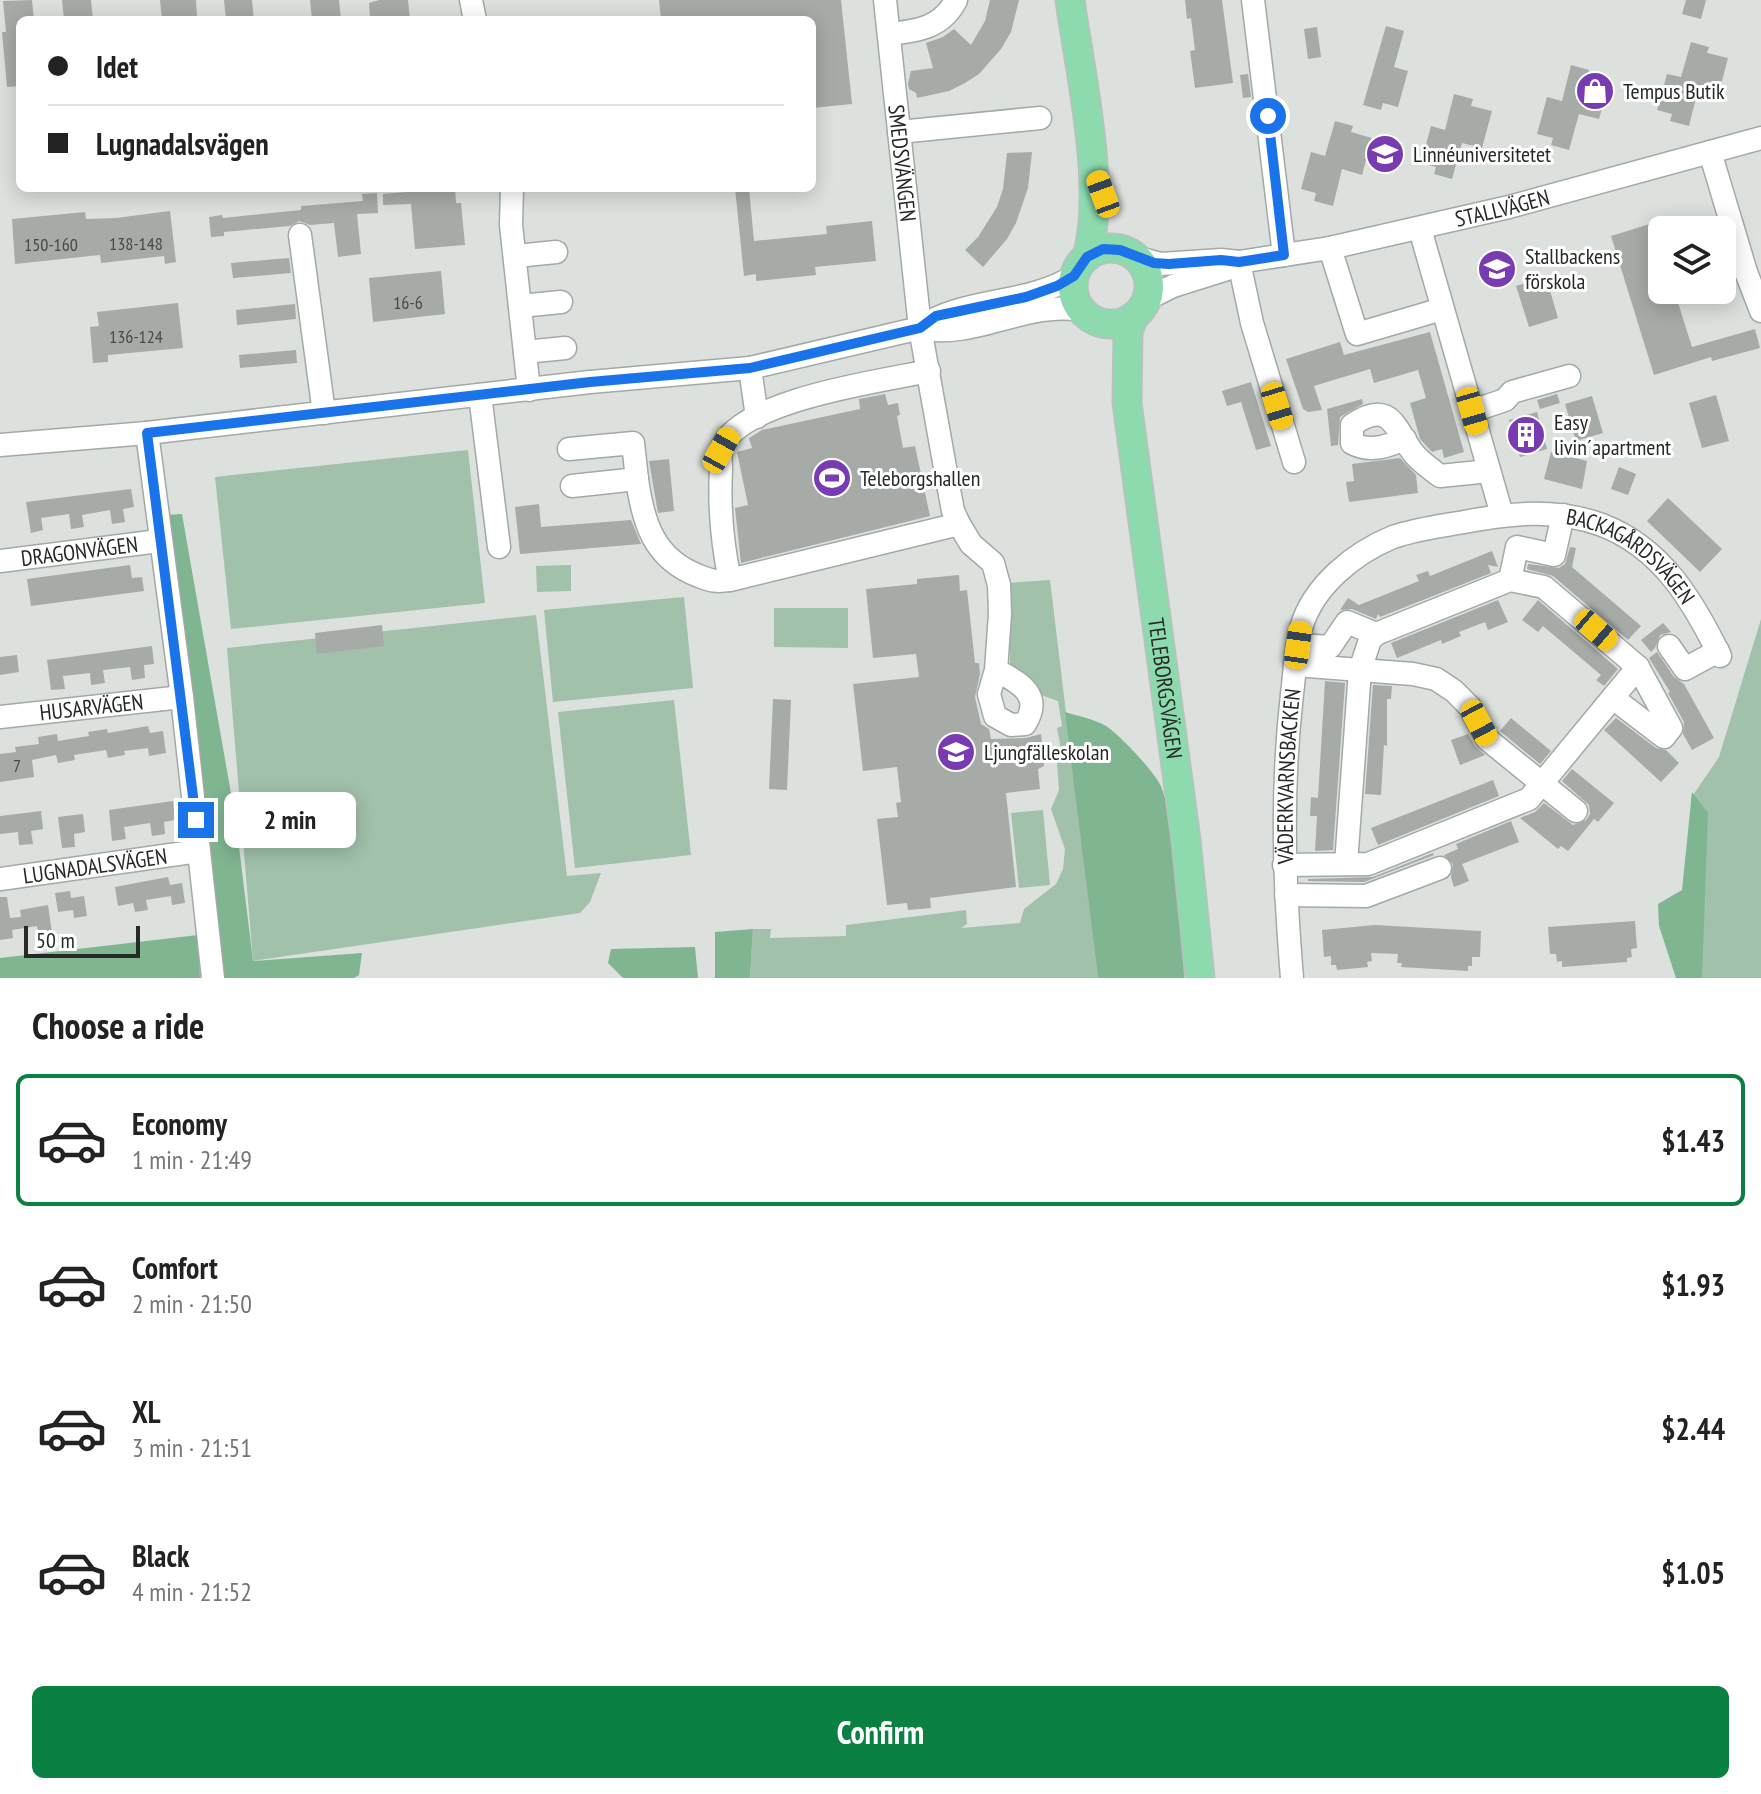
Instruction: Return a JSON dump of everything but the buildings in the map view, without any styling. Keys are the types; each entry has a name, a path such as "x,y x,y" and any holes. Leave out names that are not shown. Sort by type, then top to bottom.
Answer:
{"main road":[{"path":"1070,0 1093,168 1093,229 1074,295 1083,312 1109,324 1122,322 1140,308 1148,277 1130,254 1093,168"},
{"path":"1080,266 1103,249 1130,254"},
{"name":"TELEBORGSVÄGEN","path":"1140,308 1128,331 1127,403 1186,840 1199,977"},
{"name":"TELEBORGSVÄGEN","path":"1083,312 1103,341 1127,403"}],"street":[{"name":"SMEDSVÄNGEN","path":"885,0 920,328 953,511 971,544 993,563 999,585 996,670"},
{"path":"889,34 918,31 936,24 951,11 956,0"},
{"path":"1253,0 1284,255"},
{"path":"899,132 1040,118"},
{"name":"STALLVÄGEN","path":"1130,254 1169,264 1221,260 1239,262 1330,248 1662,155 1710,152 1761,138"},
{"path":"1710,152 1761,311"},
{"path":"512,192 511,225 529,390"},
{"path":"1432,220 1442,309 1502,515"},
{"path":"300,235 324,413"},
{"path":"1330,248 1357,334 1442,309"},
{"path":"516,256 556,252"},
{"path":"1239,262 1252,323 1294,462"},
{"name":"STALLVÄGEN","path":"1140,308 1173,286 1225,271 1239,262"},
{"path":"0,445 147,433 750,368 920,328 936,316 1026,297 1057,286 1080,266"},
{"path":"520,306 561,302"},
{"path":"920,328 940,333 1056,307 1083,312"},
{"path":"525,352 565,348"},
{"path":"750,368 757,417"},
{"path":"730,580 724,550 721,450 732,430 796,399 929,371"},
{"path":"1472,411 1505,400 1512,392 1569,376"},
{"path":"480,395 499,547"},
{"path":"147,433 182,697 213,978"},
{"path":"1405,439 1415,454 1440,476 1489,471"},
{"path":"569,449 633,443 641,510 654,542 680,569 716,583 959,524"},
{"path":"572,486 637,479"},
{"name":"BACKAGÅRDSVÄGEN","path":"1502,515 1536,512 1563,515 1603,526 1659,560 1703,620 1719,654 1685,669 1669,646"},
{"name":"VÄDERKVARNSBACKEN","path":"1292,978 1284,865 1287,741 1301,627 1317,594 1341,569 1366,552 1394,537 1502,515"},
{"path":"1510,580 1517,547 1554,555 1563,515"},
{"name":"DRAGONVÄGEN","path":"0,561 159,541"},
{"path":"1346,864 1360,670 1370,640 1376,634 1510,580 1544,587 1638,667 1671,728 1664,737 1613,698"},
{"path":"1297,655 1330,647 1347,622 1376,634"},
{"path":"1297,655 1360,670 1436,679 1470,707 1487,739 1576,811"},
{"path":"1284,865 1368,864 1529,799 1638,667"},
{"name":"HUSARVÄGEN","path":"0,717 182,697"},
{"name":"LUGNADALSVÄGEN","path":"0,879 199,851"},
{"path":"1286,895 1366,896 1440,868"}],"green space":[{"path":"468,450 485,603 231,629 215,477"},
{"path":"182,514 236,822 253,961 362,953 359,975 354,978 223,978 209,831 163,515"},
{"path":"571,565 571,591 537,592 536,566"},
{"path":"1050,580 1098,978 750,978 753,929 771,929 770,938 846,936 846,925 966,910 967,924 961,928 1020,923 1024,909 1056,884 1063,869 1065,849 1051,809 1059,790 1056,750 1061,749 1057,728 1062,726 1058,701 1010,684 1007,583"},
{"path":"684,597 693,688 553,702 544,610"},
{"path":"774,608 848,608 848,648 774,647"},
{"path":"536,615 567,876 601,873 590,902 580,913 253,961 227,648"},
{"path":"1761,619 1761,978 1689,978 1691,798 1719,757"},
{"path":"674,700 691,855 575,868 558,712"},
{"path":"1065,712 1096,721 1112,730 1146,765 1162,789 1177,857 1184,978 1098,978"},
{"path":"1692,792 1708,813 1702,978 1676,978 1659,926 1658,904 1682,890"},
{"path":"1043,810 1050,885 1019,888 1011,813"},
{"path":"753,929 750,978 715,978 715,932"},
{"path":"198,935 200,978 0,978 0,958"},
{"path":"695,947 698,978 623,978 608,963 611,949"}],"place":[{"name":"Tempus Butik","path":"1595,91"},
{"name":"Linnéuniversitetet","path":"1385,154"},
{"name":"Stallbackens förskola","path":"1497,269"},
{"name":"Easy livin´apartment","path":"1526,435"},
{"name":"Teleborgshallen","path":"832,478"},
{"name":"Ljungfälleskolan","path":"956,752"}],"route":[{"path":"196,820 147,433 590,382 750,368 920,328 936,316 1045,291 1074,276 1082,261 1103,249 1126,251 1154,263 1169,264 1221,260 1239,262 1284,255 1268,116"}]}
